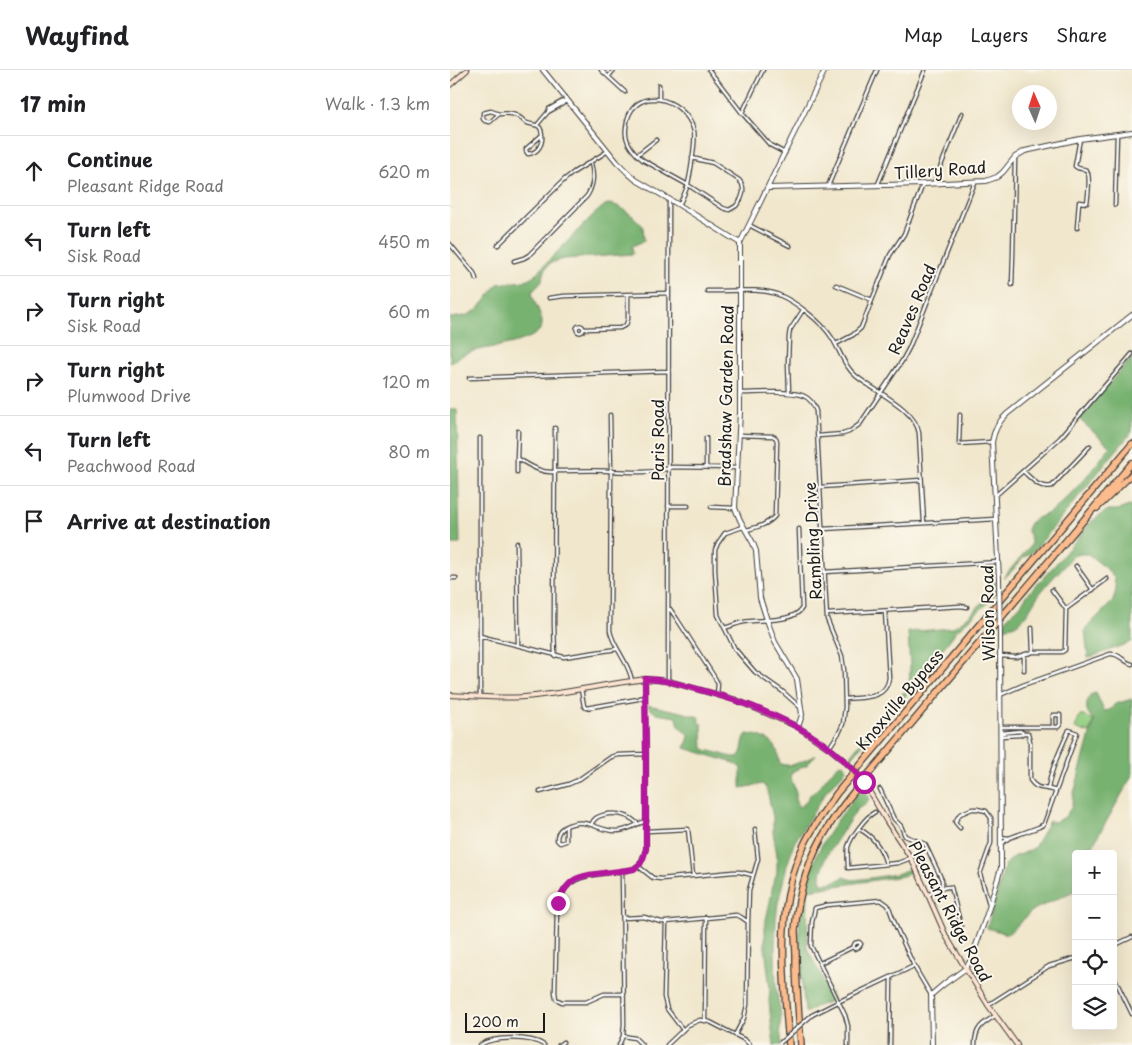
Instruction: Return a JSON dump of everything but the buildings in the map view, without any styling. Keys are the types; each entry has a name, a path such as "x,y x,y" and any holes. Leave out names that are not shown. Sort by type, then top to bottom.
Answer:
{"highway":[{"name":"Knoxville Bypass","path":"789,1045 784,982 783,932 787,902 794,874 804,846 818,820 843,787 1132,444"},
{"name":"Knoxville Bypass","path":"801,1044 796,980 795,931 806,875 816,848 829,825 852,795 1132,462"},
{"path":"1087,515 1097,508 1132,474"}],"main road":[{"path":"450,85 467,70"},
{"name":"Pleasant Ridge Road","path":"450,695 503,698 523,697 645,679 668,681 717,694 754,707 798,727 846,762 870,791 887,822 911,858 946,936 965,970 995,1016 1017,1045"}],"street":[{"path":"602,70 625,92"},
{"path":"609,76 614,70"},
{"path":"709,70 742,113 770,145 785,153"},
{"path":"742,113 763,70"},
{"name":"Bradshaw Garden Road","path":"798,727 802,709 797,679 776,642 767,620 760,598 756,551 735,508 740,392 740,244 825,70"},
{"path":"828,186 877,70"},
{"path":"878,185 925,70"},
{"path":"546,71 566,101 629,174 740,244"},
{"path":"658,99 659,85"},
{"path":"679,205 688,186 694,141 691,123 673,104 665,100 658,99 642,102 634,107 628,116 625,131 628,143 637,155 650,164 688,186 723,208 729,210 736,206 743,193 739,180 713,163 692,158"},
{"path":"537,125 548,112 564,104 566,101"},
{"path":"499,114 490,122 485,121 482,115 485,112 491,111 499,114 513,114 527,123 541,128 542,135 542,142 538,149 532,154 528,154 526,149 542,135"},
{"path":"934,183 962,114"},
{"name":"Tillery Road","path":"768,188 986,181 997,177 1021,152 1080,139 1132,132"},
{"path":"1115,205 1117,134"},
{"path":"1077,228 1079,202 1087,203 1089,176 1086,170 1078,169 1075,166 1080,139"},
{"path":"637,155 656,140"},
{"path":"498,245 562,181 608,151"},
{"path":"1012,285 1015,157"},
{"path":"514,261 529,255 587,196 593,179 591,162"},
{"name":"Reaves Road","path":"818,436 849,432 860,424 902,361 909,348 975,182"},
{"path":"836,344 853,335 861,328 890,254 904,234 923,184"},
{"name":"Paris Road","path":"668,681 669,199"},
{"path":"749,225 790,246"},
{"path":"450,244 474,272 476,279"},
{"path":"836,285 872,300"},
{"path":"707,291 740,291 781,296 803,310 824,327 836,344 850,371 906,411 915,420 920,439 924,523"},
{"path":"549,298 669,293"},
{"path":"584,329 620,328 626,325 628,319 628,295"},
{"path":"789,393 790,330 803,310"},
{"name":"Wilson Road","path":"965,970 971,960 1000,873 1000,634 999,562 992,442 994,431 999,421 1007,414 1132,315"},
{"path":"995,496 1060,438 1132,354"},
{"path":"469,378 668,372"},
{"name":"Rambling Drive","path":"740,392 803,395 810,400 816,411 827,619 842,656 844,670 845,699 843,724 829,748"},
{"path":"960,414 958,444 992,442"},
{"path":"610,415 610,631 611,637 630,671 632,681"},
{"path":"555,428 555,656"},
{"path":"517,472 518,431"},
{"path":"739,435 776,438 775,516 761,526 725,533 718,543 715,570 718,615 735,649 756,672 802,709"},
{"path":"480,438 480,697"},
{"path":"706,438 706,467"},
{"path":"1024,472 1040,486 1052,486 1090,446"},
{"path":"517,458 546,472 630,472 672,467 736,468"},
{"path":"820,487 921,480"},
{"path":"668,506 688,506"},
{"path":"711,507 735,508"},
{"path":"822,529 996,518"},
{"path":"725,628 746,621 782,618 800,612 802,608 799,528"},
{"path":"517,543 518,645"},
{"path":"824,572 999,562"},
{"path":"1076,566 1093,590"},
{"path":"450,578 456,578"},
{"path":"1066,609 1107,579"},
{"path":"1000,656 1016,657 1032,652 1062,652 1065,650 1066,609 1052,590"},
{"path":"827,614 967,607"},
{"path":"669,608 715,678 718,684 717,694"},
{"path":"845,699 877,695 882,693 888,684 885,611"},
{"path":"1032,628 1032,652"},
{"path":"480,636 555,656 571,657 617,649"},
{"path":"1000,695 1110,654 1117,655 1132,664"},
{"path":"1024,655 1024,670"},
{"path":"624,994 604,994 586,1002 562,1002 556,999 558,903 560,897 576,878 634,869 645,854 647,821 645,679"},
{"path":"581,689 586,708 638,700 646,697"},
{"path":"1001,727 1053,727 1058,727 1060,725 1060,715 1054,715 1053,727"},
{"path":"1001,844 1009,838 1044,824 1077,733 1069,730 1056,761 1048,789"},
{"path":"1001,734 1020,735 1028,733 1030,741 1030,780 1036,787 1056,791"},
{"path":"540,792 578,780 611,757 646,754"},
{"path":"880,789 894,819 901,826 905,836 925,844 939,872 942,888"},
{"path":"960,828 955,822 956,819 960,814 969,810 978,809 986,811 992,818 991,843 980,874 990,906"},
{"path":"875,812 867,818 848,847 848,868 898,863 911,858"},
{"path":"591,825 597,817 618,813 633,819 640,825 647,825"},
{"path":"887,822 894,819"},
{"path":"566,826 566,841 560,843 557,840 557,834 560,830 566,826 574,822 581,822 616,832 647,821"},
{"path":"647,831 688,829 693,876"},
{"path":"735,1035 747,1011 749,890 758,859 755,829"},
{"path":"859,829 875,841 884,855 886,864"},
{"path":"1001,836 1009,838"},
{"path":"638,866 653,878 661,879 733,872 752,875"},
{"path":"619,1045 623,1036 624,994 622,871"},
{"path":"928,895 942,888 951,887 961,926"},
{"path":"848,1045 847,1020 811,946 815,908 827,905 881,900 888,905 914,966 932,995 932,1045"},
{"path":"623,918 644,917 666,922 736,915 748,922"},
{"path":"705,1020 706,917"},
{"path":"666,922 664,998 667,1009 683,1030"},
{"path":"1117,944 1132,937"},
{"path":"820,963 853,947"},
{"path":"988,1005 1049,966 1072,959"},
{"path":"779,1044 812,1016 914,966"},
{"path":"932,995 944,984 965,970"},
{"path":"890,1045 891,977"},
{"path":"1117,983 1132,1014"},
{"path":"975,1045 978,1030 984,1023 995,1016"},
{"path":"667,1045 692,1023 700,1020 705,1020 745,1040 750,1045"},
{"path":"623,1036 635,1038 642,1045"},
{"path":"480,1045 496,1039 528,1039 544,1045"},
{"path":"559,1045 563,1042"}],"green space":[{"path":"608,204 618,206 643,226 644,241 632,246 633,254 564,259 550,263 545,269 541,283 532,292 542,321 539,331 523,340 471,352 450,363 450,318 470,314 486,300 498,284 524,281 535,275 591,217"},
{"path":"1132,357 1132,432 1034,551 1023,558 1003,578 1031,545 1027,530 1031,522 1049,513 1069,496 1110,447 1079,419"},
{"path":"450,410 457,410 460,544 450,544"},
{"path":"1132,505 1132,642 1088,658 1085,630 1113,601 1116,590 1114,578 1107,569 1088,554 1073,556 1045,587 1022,619 1018,623 1003,629 1008,617 1020,606 1028,594 1092,521 1108,510 1118,510"},
{"path":"995,581 996,593 989,602 957,630 908,693 851,759 847,760 883,714 909,687 908,632 951,628 958,624 983,601"},
{"path":"1096,693 1104,711 1110,710 1115,704 1132,699 1132,776 1090,850 1072,850 1072,892 1033,910 1008,934 987,928 1005,865 1015,856 1034,848 1049,821 1055,822 1065,817 1071,808 1094,720 1087,711 1089,697"},
{"path":"648,705 699,717 699,723 702,724 703,749 738,757 742,751 747,734 759,736 771,742 777,750 780,764 794,764 816,755 807,765 793,771 790,776 799,807 805,803 836,767 843,763 845,765 846,769 843,774 827,790 794,843 778,903 775,952 776,989 781,1016 782,1045 774,1045 765,947 765,924 773,883 777,873 773,817 767,790 763,784 741,788 741,768 734,763 685,748 689,737 688,733 681,729 677,717 657,714"},
{"path":"1080,715 1094,720 1089,733 1075,728"},
{"path":"861,790 866,792 869,797 868,801 857,809 826,857 821,874 821,883 833,882 844,877 852,880 897,874 911,868 915,870 903,876 808,890 807,948 834,1000 815,1007 806,1013 799,947 800,917 805,888 821,846"}],"route":[{"path":"558,903 560,897 576,878 634,869 645,854 647,821 645,679 668,681 717,694 754,707 798,727 846,762 864,782"}]}
